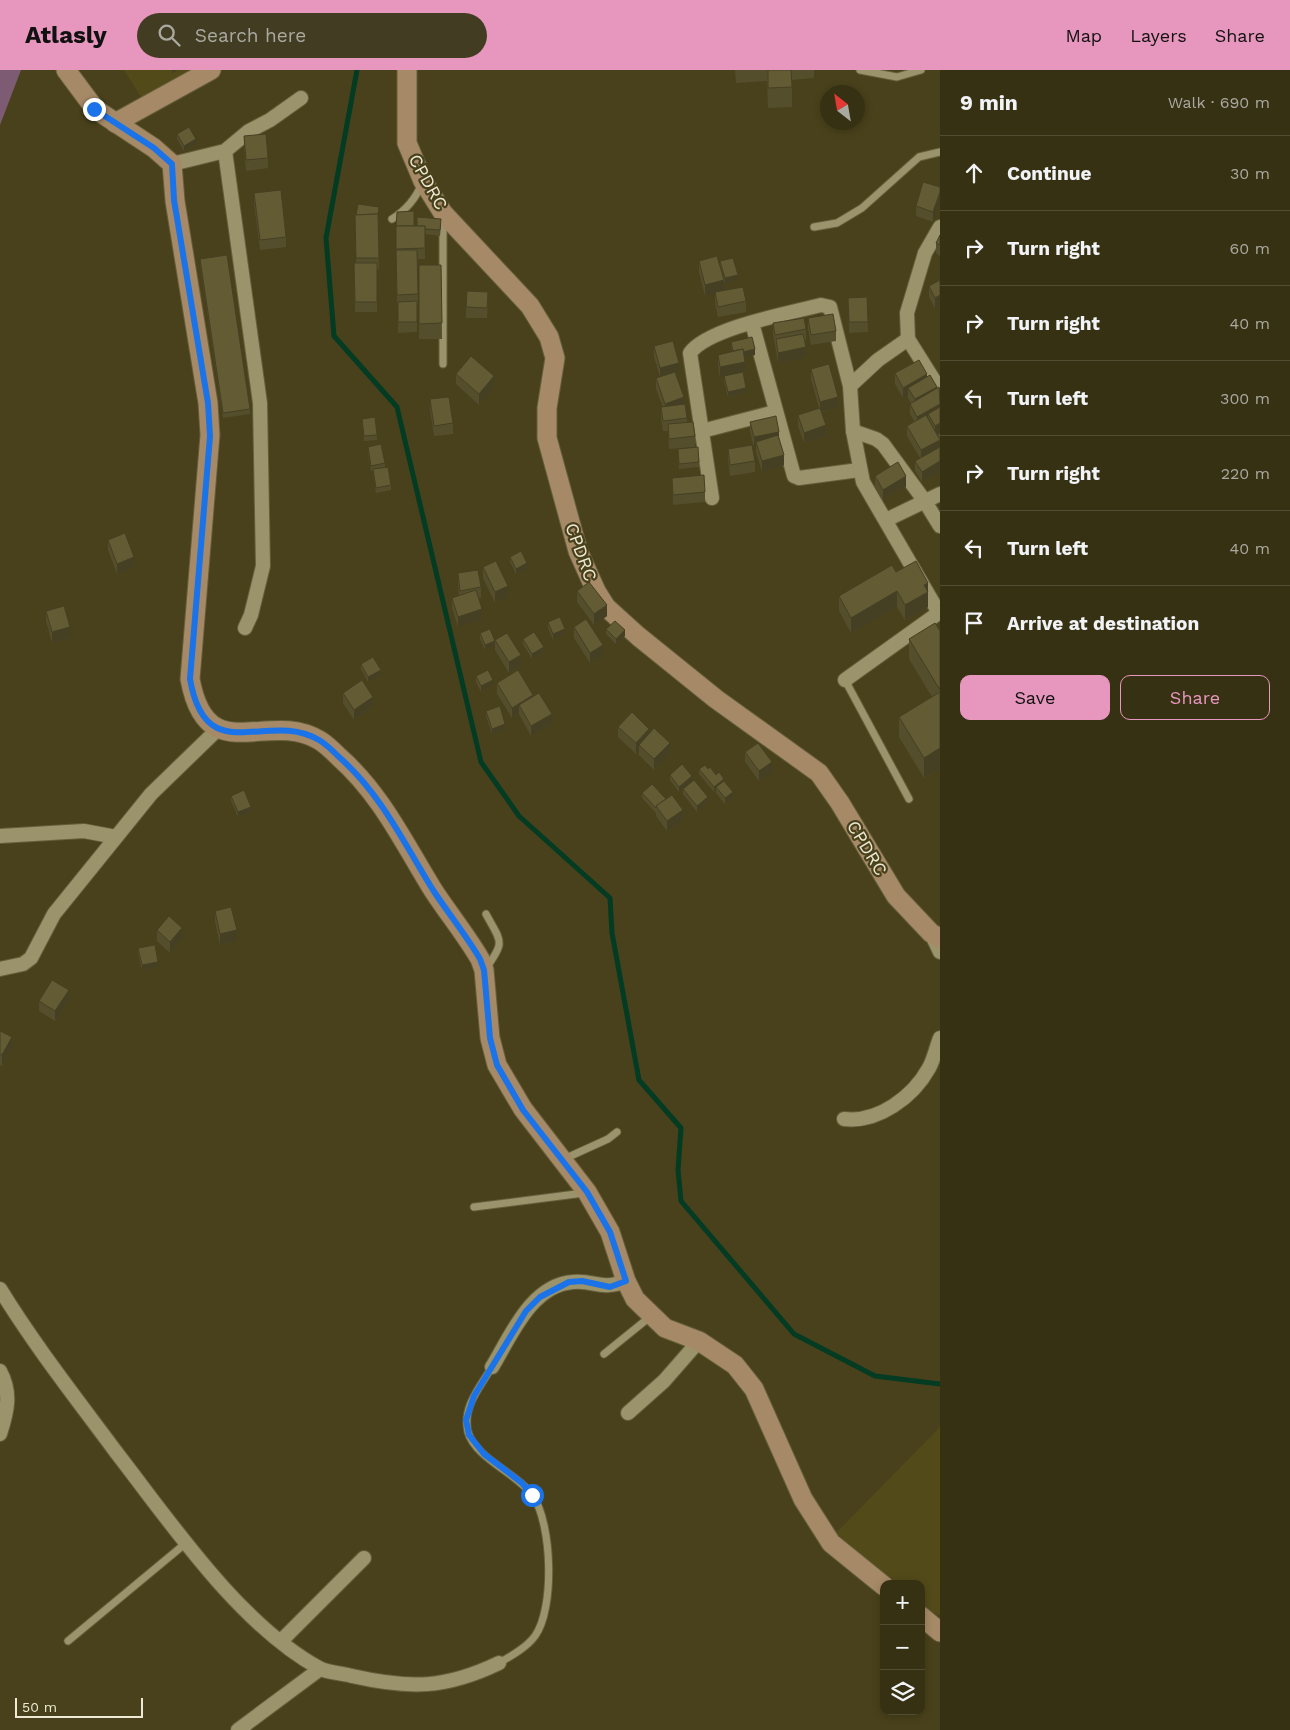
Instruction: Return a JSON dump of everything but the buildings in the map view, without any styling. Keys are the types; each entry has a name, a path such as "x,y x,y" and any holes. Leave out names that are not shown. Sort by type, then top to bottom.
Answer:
{"street":[{"path":"66,70 94,109 154,148 172,164 174,200 208,403 210,436 190,679 193,696 198,708 207,721 218,728 239,734 284,729 304,733 320,740 349,766 386,811 432,888 471,944 484,970 490,1038 497,1065 523,1110 587,1192 610,1232 634,1299 665,1328 699,1341 735,1365 754,1389 803,1499 831,1543 880,1583"},
{"path":"115,123 211,70"},
{"name":"CPDRC","path":"407,70 407,143 423,181 443,212 530,306 549,337 555,358 547,408 548,447 578,551 596,591 606,607 716,699 819,773 840,803 896,896 936,935"},
{"path":"172,164 225,152 249,131 270,120 301,98"},
{"path":"225,152 260,403 263,566 251,615 245,628"},
{"path":"940,227 925,253 907,313 908,340 940,390"},
{"path":"712,498 690,353 701,341 752,323 821,305 830,307 850,386 853,431 859,470 863,482 940,612 846,680"},
{"path":"752,323 794,476 799,478 859,470"},
{"path":"850,386 878,360 908,340"},
{"path":"702,431 775,412"},
{"path":"853,431 876,438 883,444 924,500 940,526"},
{"path":"886,520 924,500 940,494"},
{"path":"0,969 23,964 31,958 54,914 116,837 151,794 218,728"},
{"path":"0,836 84,831 116,837"},
{"path":"936,935 940,952"},
{"path":"844,1119 858,1120 871,1118 902,1099 918,1084 930,1067 940,1038"},
{"path":"492,1367 526,1311 540,1297 569,1282 582,1281 610,1287 626,1281"},
{"path":"0,1289 25,1330 186,1544 250,1615 281,1641 320,1669 394,1683 450,1682 499,1663"},
{"path":"628,1413 664,1381 699,1341"},
{"path":"0,1371 9,1397 7,1412 0,1434"},
{"path":"281,1641 364,1558"},
{"path":"925,1619 940,1632"},
{"path":"238,1730 320,1669"}],"lane":[{"path":"860,70 897,77 921,70"},
{"path":"814,227 837,223 862,208 919,157 940,152"},
{"path":"392,219 404,211 418,195 423,181"},
{"path":"443,212 443,364"},
{"path":"846,680 908,799"},
{"path":"484,970 500,950 501,943 486,914"},
{"path":"561,1160 573,1157 618,1132"},
{"path":"474,1207 554,1198 587,1192"},
{"path":"604,1354 651,1316"},
{"path":"492,1367 468,1409 466,1420 469,1435 484,1454 522,1483 532,1495 540,1507 549,1548 547,1605 543,1623 534,1637 519,1651 499,1663"},
{"path":"68,1641 186,1544"}],"shaded area":[{"path":"0,70 21,70 0,125"},
{"path":"124,70 197,70 143,100"},
{"path":"940,1427 940,1615 925,1610 925,1580 889,1580 836,1533"}],"waterway":[{"path":"357,70 326,238 334,336 397,407 481,762 519,816 610,898 612,933 639,1080 681,1128 678,1170 681,1201 794,1334 875,1376 940,1384"}],"route":[{"path":"94,109 154,148 172,164 174,200 208,403 210,436 190,679 193,696 198,708 207,721 218,728 239,734 284,729 304,733 320,740 371,789 432,888 480,959 486,983 492,1051 497,1065 523,1110 587,1192 610,1232 626,1281 610,1287 596,1286 582,1281 569,1282 556,1287 530,1305 474,1396 468,1409 466,1420 469,1435 476,1446 522,1483 532,1495"}]}
